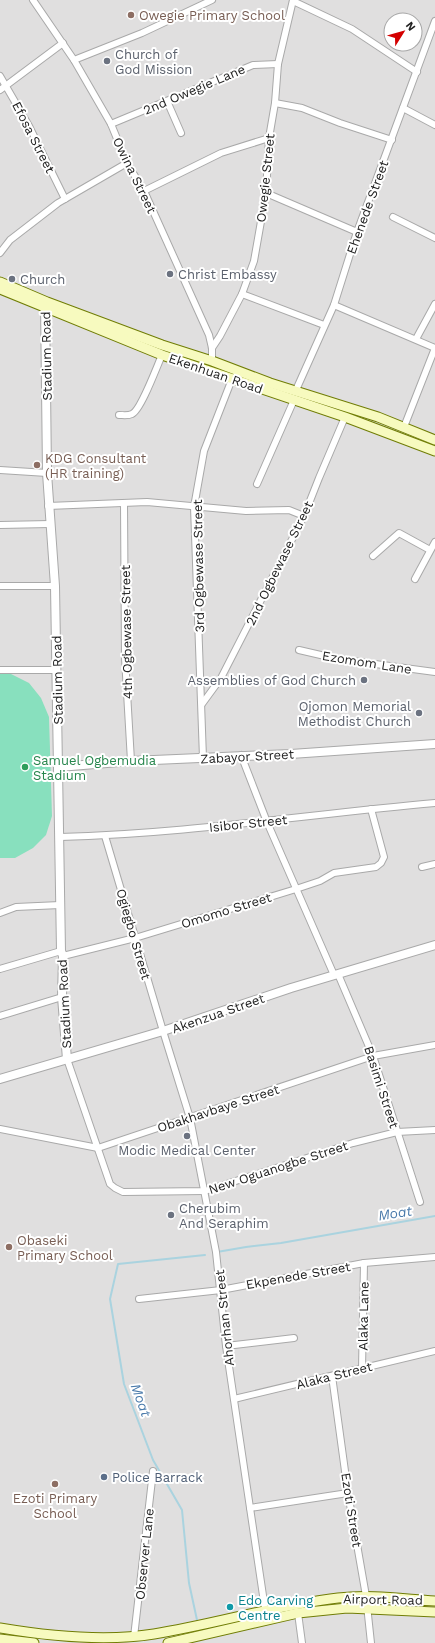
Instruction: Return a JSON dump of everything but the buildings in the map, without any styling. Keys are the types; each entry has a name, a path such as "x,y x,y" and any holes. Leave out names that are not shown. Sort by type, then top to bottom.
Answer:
{"main road":[{"name":"Ekenhuan Road","path":"0,282 45,304 162,354 232,379 378,417 435,440"},
{"name":"Ekenhuan Road","path":"0,289 212,361 270,383 345,417 435,451"},
{"name":"Airport Road","path":"0,1628 34,1634 73,1637 134,1637 146,1639 265,1609 338,1598 366,1596 435,1601"},
{"name":"Airport Road","path":"168,1643 298,1613 347,1608 435,1612"},
{"path":"0,1639 34,1643"}],"street":[{"name":"Owina Street","path":"33,0 74,60 111,124 127,163 144,191 209,335 212,348 212,361"},
{"path":"74,60 142,33 200,3 212,0"},
{"path":"293,0 352,29 417,72"},
{"name":"Owegie Street","path":"212,348 242,294 254,261 266,193 269,138 275,103 278,64 293,0"},
{"name":"Ehenede Street","path":"257,484 324,325 334,305 357,232 435,21"},
{"path":"0,90 63,43"},
{"name":"2nd Owegie Lane","path":"111,124 253,65 278,64"},
{"name":"Efosa Street","path":"0,76 7,85 29,126 65,199"},
{"path":"166,101 181,133"},
{"path":"275,103 302,108 340,123 392,140"},
{"path":"403,108 435,125"},
{"path":"144,191 221,153 269,138"},
{"path":"0,252 10,240 58,203 127,163"},
{"path":"266,193 357,232"},
{"path":"392,217 435,238"},
{"path":"242,294 324,325"},
{"name":"Stadium Road","path":"45,304 48,506 56,586 56,670 59,767 62,997 67,1059"},
{"path":"416,339 435,304"},
{"path":"334,305 435,348 404,427"},
{"path":"119,415 131,415 137,410 162,354"},
{"name":"3rd Ogbewase Street","path":"203,758 202,704 199,671 199,608 194,507 204,451 232,379"},
{"name":"2nd Ogbewase Street","path":"202,704 221,678 304,516 345,417"},
{"path":"0,470 47,473"},
{"path":"48,506 147,502 246,511 289,510 304,516"},
{"name":"4th Ogbewase Street","path":"124,503 125,658 131,761"},
{"path":"0,525 50,524"},
{"path":"373,556 399,533 430,550"},
{"path":"415,579 435,542"},
{"path":"0,586 56,586"},
{"name":"Ezomom Lane","path":"299,650 338,659 435,672"},
{"path":"0,670 56,670"},
{"name":"Zabayor Street","path":"59,767 131,761 291,754 435,744"},
{"name":"Basimi Street","path":"241,755 267,822 296,889 373,1056 396,1132 420,1202"},
{"name":"Isibor Street","path":"60,837 105,836 267,822 371,809 435,803"},
{"name":"Omomo Street","path":"0,969 135,938 296,889 320,881 334,873 376,867 381,863 384,857 371,809"},
{"name":"Ogiegbo Street","path":"105,836 163,1031"},
{"path":"422,867 435,864"},
{"path":"0,913 16,907 60,905"},
{"name":"Akenzua Street","path":"0,1079 163,1031 336,975 435,945"},
{"path":"0,1016 62,997"},
{"name":"Ahorhan Street","path":"163,1031 190,1118 216,1252 226,1346 265,1609"},
{"name":"Obakhavbaye Street","path":"0,1129 98,1148 373,1056 435,1045"},
{"name":"New Oguanogbe Street","path":"67,1059 110,1184 123,1192 205,1191 352,1144 396,1132 435,1130"},
{"name":"Ekpenede Street","path":"139,1299 221,1290 364,1262 435,1257"},
{"name":"Alaka Lane","path":"362,1369 364,1262"},
{"path":"226,1346 294,1338"},
{"name":"Alaka Street","path":"234,1399 435,1351"},
{"name":"Ezoti Street","path":"332,1376 348,1493 366,1596 366,1608 372,1643"},
{"name":"Observer Lane","path":"134,1637 153,1471"},
{"path":"250,1508 348,1493"},
{"path":"298,1613 302,1643"}],"shaded area":[{"path":"0,0 435,0 435,1643 0,1643"}],"green space":[{"name":"Samuel Ogbemudia Stadium","path":"9,673 29,683 41,698 49,717 52,816 46,835 33,848 15,858 0,858 0,674"}],"waterway":[{"name":"Moat","path":"217,1252 281,1243 435,1216"},
{"name":"Moat","path":"197,1620 189,1583 182,1510 153,1460 124,1384 110,1299 118,1264 205,1255"}],"place":[{"name":"Owegie Primary School","path":"131,15"},
{"name":"Church of God Mission","path":"107,61"},
{"name":"Christ Embassy","path":"170,274"},
{"name":"Church","path":"12,279"},
{"name":"KDG Consultant (HR training)","path":"37,465"},
{"name":"Assemblies of God Church","path":"364,680"},
{"name":"Ojomon Memorial Methodist Church","path":"419,713"},
{"name":"Samuel Ogbemudia Stadium","path":"25,767"},
{"name":"Modic Medical Center","path":"187,1136"},
{"name":"Cherubim And Seraphim","path":"171,1215"},
{"name":"Obaseki Primary School","path":"9,1247"},
{"name":"Police Barrack","path":"104,1477"},
{"name":"Ezoti Primary School","path":"55,1484"},
{"name":"Edo Carving Centre","path":"230,1607"}]}
